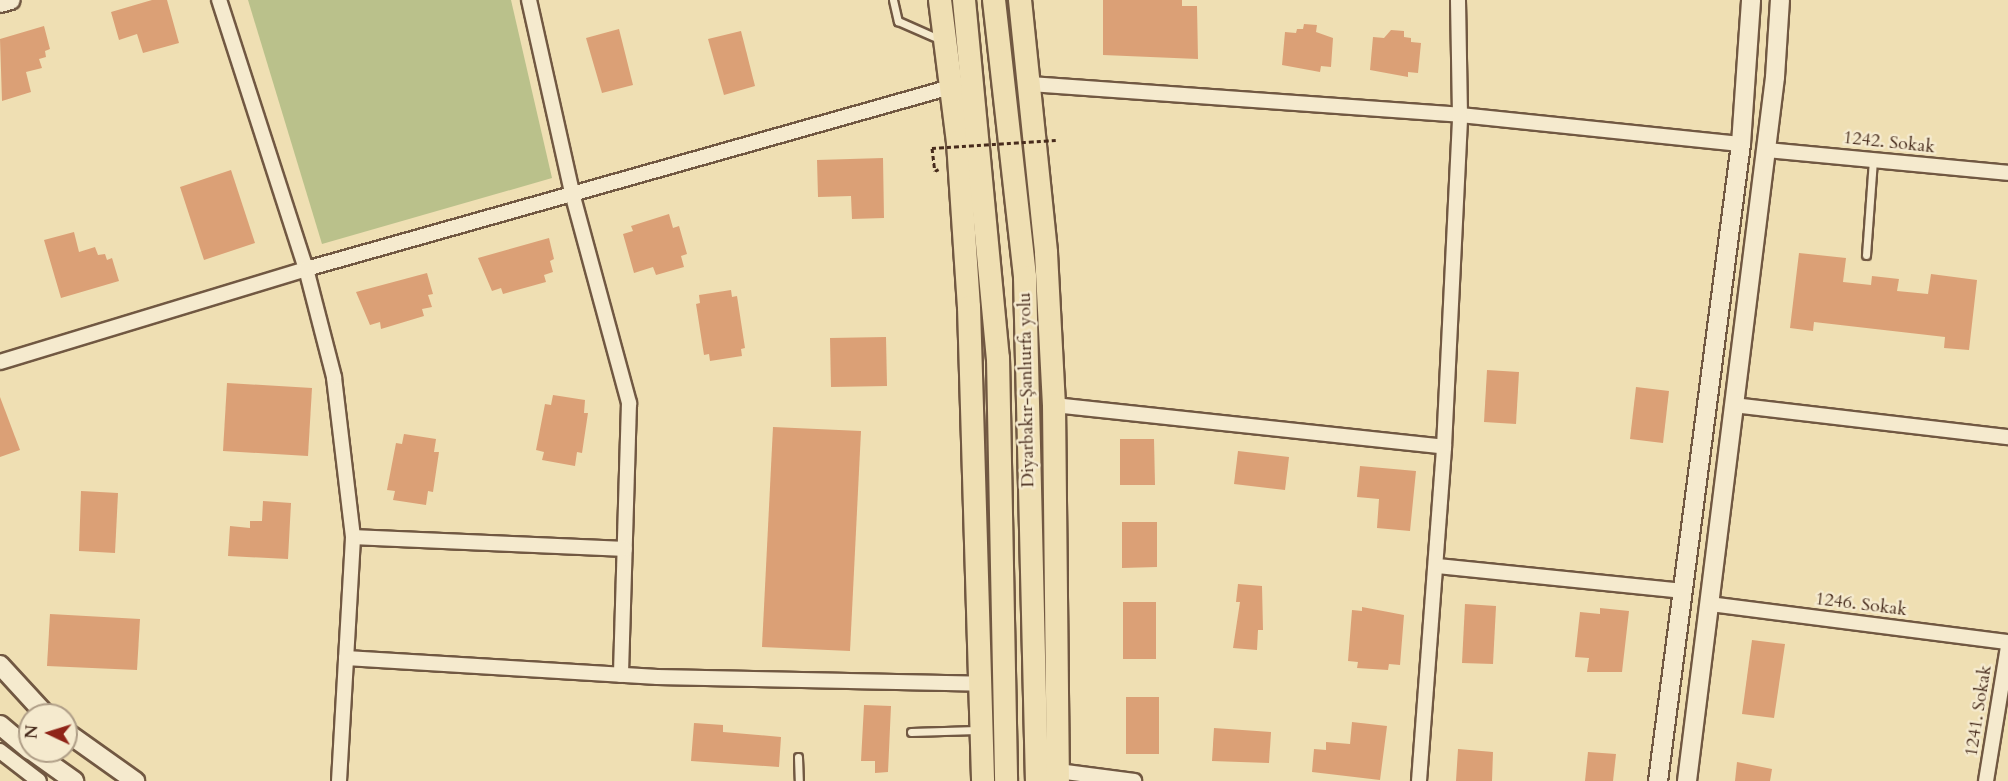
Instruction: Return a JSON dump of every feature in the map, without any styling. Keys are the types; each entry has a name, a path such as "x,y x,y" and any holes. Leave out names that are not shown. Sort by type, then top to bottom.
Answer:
{"highway":[{"path":"940,0 951,87 969,307 982,684 983,781"},
{"name":"Diyarbakır-Şanlıurfa yolu","path":"964,0 998,358 1006,781"},
{"name":"Diyarbakır-Şanlıurfa yolu","path":"994,0 1025,277 1037,781"},
{"path":"1020,0 1046,254 1054,405 1058,776"}],"main road":[{"path":"0,3 11,0"},
{"path":"1658,781 1742,144 1751,0"},
{"path":"1687,781 1766,150 1780,0"},
{"path":"0,665 35,703"},
{"path":"0,725 18,740"},
{"path":"78,741 135,781"},
{"path":"49,763 74,781"}],"street":[{"path":"219,0 306,269 334,377 352,537 339,781"},
{"path":"529,0 572,194 629,403 621,675"},
{"path":"1419,781 1437,566 1444,447 1460,115 1458,0"},
{"path":"1030,84 1460,115 1742,144"},
{"path":"0,362 306,269 951,87"},
{"name":"1242. Sokak","path":"1766,150 2008,173"},
{"path":"1054,405 1444,447"},
{"path":"1734,405 2008,437"},
{"path":"352,537 625,549"},
{"path":"1437,566 1682,591"},
{"name":"1246. Sokak","path":"1710,604 2008,644"},
{"name":"1241. Sokak","path":"1986,781 2008,644"},
{"path":"346,658 621,675 982,684"},
{"path":"0,751 39,781"},
{"path":"1058,776 1134,781"}],"lane":[{"path":"893,0 898,21 946,42"},
{"path":"1866,255 1873,159"},
{"path":"911,732 983,730"},
{"path":"798,757 799,781"}],"path":[{"path":"939,157 939,172 935,171 932,148 1056,140"}],"green space":[{"path":"248,0 511,0 552,178 322,244"}],"building":[{"path":"152,0 167,0 179,43 143,53 137,34 119,40 111,12"},
{"path":"1103,0 1182,0 1182,6 1197,6 1198,59 1103,55"},
{"path":"1304,24 1317,25 1316,32 1333,38 1331,67 1321,66 1320,72 1282,65 1285,32 1296,33 1297,29 1303,29"},
{"path":"44,26 50,49 45,51 46,57 39,59 42,68 26,72 31,92 2,101 0,39"},
{"path":"619,29 633,85 602,93 586,38"},
{"path":"1391,30 1404,31 1404,37 1411,38 1411,42 1421,43 1418,73 1408,72 1408,77 1370,70 1373,37 1384,38"},
{"path":"741,31 755,86 724,95 708,39"},
{"path":"883,158 884,218 852,219 851,196 818,197 817,160"},
{"path":"231,170 255,243 204,260 180,187"},
{"path":"669,214 673,228 679,226 687,254 681,256 684,267 656,275 653,267 634,273 623,234 633,231 631,226"},
{"path":"74,232 79,252 95,247 98,255 105,254 107,260 112,258 119,281 61,298 44,240"},
{"path":"549,238 554,259 550,261 553,272 544,275 546,282 503,294 501,288 492,291 478,258"},
{"path":"1799,253 1846,258 1843,282 1871,285 1872,276 1899,279 1897,291 1928,294 1931,274 1977,280 1969,350 1944,348 1945,337 1814,322 1813,331 1790,328"},
{"path":"427,273 433,294 428,295 432,307 422,309 424,316 381,329 380,322 370,325 356,292"},
{"path":"731,290 732,297 737,296 745,348 741,349 742,356 710,361 709,354 704,355 696,304 700,303 699,295"},
{"path":"886,337 887,386 831,387 830,338"},
{"path":"1487,370 1519,372 1516,424 1484,422"},
{"path":"227,383 312,388 308,456 223,451"},
{"path":"1636,387 1669,391 1663,443 1630,439"},
{"path":"553,395 585,400 584,413 588,413 582,453 577,452 575,466 542,460 544,452 536,450 545,404 551,405"},
{"path":"0,397 20,450 0,457"},
{"path":"773,427 861,431 850,651 762,647"},
{"path":"404,434 436,439 434,452 439,452 433,492 428,491 426,505 393,500 395,491 387,490 396,443 402,444"},
{"path":"1120,439 1154,439 1155,485 1120,485"},
{"path":"1238,451 1289,457 1285,490 1234,484"},
{"path":"1360,466 1416,471 1410,531 1377,528 1379,499 1357,497"},
{"path":"81,491 118,493 115,553 79,551"},
{"path":"263,501 291,503 288,559 228,556 230,526 250,528 250,521 262,521"},
{"path":"1122,522 1157,522 1157,567 1122,568"},
{"path":"1238,584 1262,586 1263,630 1258,630 1257,650 1233,648 1240,602 1236,602"},
{"path":"1123,602 1156,602 1156,659 1123,659"},
{"path":"1465,604 1496,606 1493,664 1462,663"},
{"path":"1362,607 1404,615 1400,665 1389,664 1388,670 1357,668 1358,662 1348,661 1352,610 1362,611"},
{"path":"1600,608 1629,611 1622,672 1587,672 1589,658 1575,657 1580,612 1600,614"},
{"path":"50,614 140,619 137,670 47,666"},
{"path":"1752,640 1785,644 1774,718 1742,714"},
{"path":"1126,697 1159,697 1159,754 1126,754"},
{"path":"864,705 891,706 888,772 875,773 875,761 861,761"},
{"path":"1352,722 1387,726 1380,780 1312,772 1314,749 1326,750 1326,742 1350,744"},
{"path":"694,723 723,725 723,732 781,737 779,767 691,761"},
{"path":"1214,728 1271,732 1269,763 1212,761"},
{"path":"1458,749 1493,752 1492,781 1456,781"},
{"path":"1588,752 1616,754 1613,781 1585,781"},
{"path":"1737,762 1772,769 1770,781 1735,781"}]}
